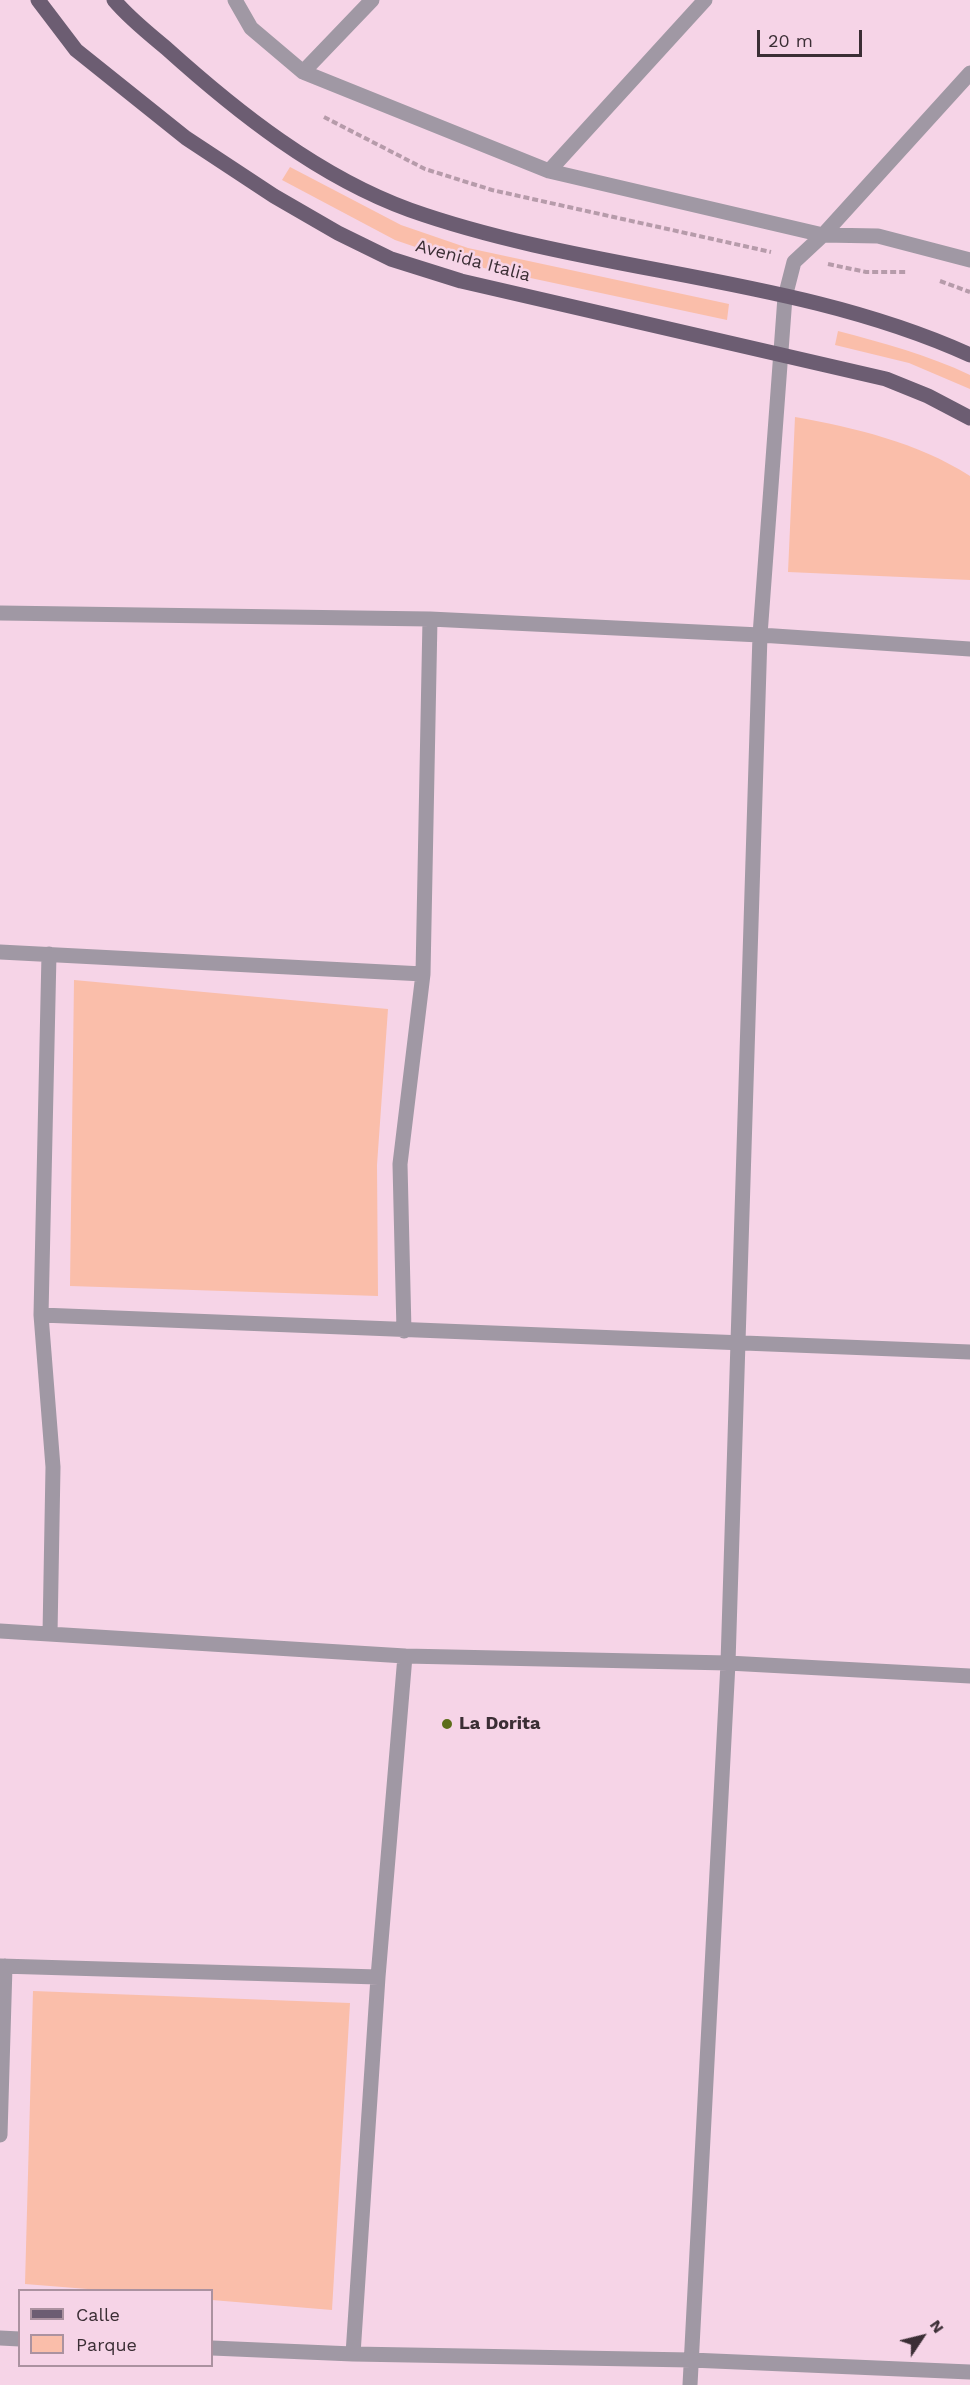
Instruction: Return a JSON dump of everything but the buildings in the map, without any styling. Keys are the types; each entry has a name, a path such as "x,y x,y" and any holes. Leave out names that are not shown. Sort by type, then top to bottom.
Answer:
{"main road":[{"name":"Avenida Italia","path":"38,0 76,50 186,138 338,233 391,259 461,281 886,379 928,396 970,418"},
{"name":"Avenida Italia","path":"116,3 206,84 301,154 409,209 476,230 845,311 943,342 970,354"}],"street":[{"path":"235,0 251,28 303,72 549,171 823,235 878,236 970,260"},
{"path":"303,72 372,0"},
{"path":"549,171 705,0"},
{"path":"690,2385 728,1663 760,635 785,297 794,262 823,235 970,73"},
{"path":"0,613 430,619 760,635 970,649"},
{"path":"404,1331 400,1164 423,974 430,619"},
{"path":"0,952 423,974"},
{"path":"49,954 42,1315 53,1467 50,1634"},
{"path":"42,1315 970,1352"},
{"path":"0,1631 405,1656 728,1663 970,1676"},
{"path":"353,2354 378,1977 405,1656"},
{"path":"0,2135 3,1966 378,1977"},
{"path":"0,2338 18,2339"},
{"path":"213,2348 353,2354 691,2360 970,2373"}],"green space":[{"path":"290,167 401,225 468,248 729,304 727,320 465,264 395,240 282,180"},
{"path":"838,331 906,350 970,375 970,389 909,363 835,345"},
{"path":"795,417 840,426 907,445 950,464 970,476 970,580 788,572"},
{"path":"74,980 388,1009 377,1165 378,1296 70,1286"},
{"path":"33,1991 350,2003 332,2310 213,2300 213,2289 88,2289 25,2284"}],"place":[{"name":"La Dorita","path":"447,1724"}]}
